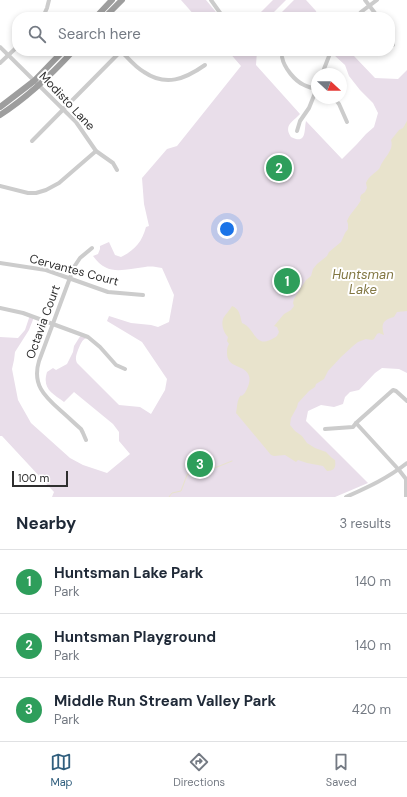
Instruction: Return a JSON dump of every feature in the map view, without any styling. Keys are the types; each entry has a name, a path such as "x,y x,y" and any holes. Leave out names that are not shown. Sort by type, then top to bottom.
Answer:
{"highway":[{"path":"101,12 112,0"},
{"path":"110,12 122,0"},
{"path":"0,107 34,81 58,56"},
{"path":"0,115 39,86 68,56"}],"street":[{"path":"45,12 49,0"},
{"path":"211,0 220,12"},
{"path":"365,0 374,12"},
{"path":"362,12 377,0"},
{"name":"Modisto Lane","path":"0,47 63,109 80,127 96,151 113,163 117,170"},
{"path":"0,63 12,52"},
{"path":"32,141 116,56"},
{"path":"126,56 143,72 160,79 174,80 182,78 192,74 205,65"},
{"path":"324,68 329,56"},
{"path":"282,58 286,68 298,81 303,85 311,87"},
{"path":"298,130 300,121 311,103"},
{"path":"339,104 347,122"},
{"path":"0,186 28,193 36,193 46,190 62,181 96,151"},
{"name":"Octavia Court","path":"86,440 81,429 41,391 37,374 38,365 74,267 92,248"},
{"name":"Cervantes Court","path":"0,263 46,270 108,292 143,295"},
{"path":"0,308 23,313 84,335 100,346 116,365 125,369"},
{"path":"325,429 353,426 393,390 407,401"},
{"path":"356,423 399,470 406,480 406,497"},
{"path":"346,497 377,483 399,470 407,463"}],"shaded area":[{"path":"181,0 206,0 216,12 192,12"},
{"path":"273,0 286,0 274,12 261,12"},
{"path":"294,0 306,0 316,12 282,12"},
{"path":"232,56 257,56 256,65 300,114 288,127 291,137 296,139 302,138 305,132 306,121 342,159 374,127 378,113 373,103 349,76 345,65 335,56 354,56 375,78 398,79 407,70 407,373 399,369 382,368 375,373 359,390 350,392 345,397 343,404 334,407 321,405 308,411 306,421 368,483 335,497 52,497 54,492 2,436 0,436 0,337 18,338 25,330 30,315 34,317 29,330 15,352 12,369 18,400 31,423 70,458 83,465 107,473 130,454 119,441 119,432 113,424 74,392 64,402 49,390 46,383 46,378 47,372 53,368 56,370 67,364 73,352 74,346 82,334 88,337 83,341 78,350 76,357 77,363 119,405 140,407 151,414 165,390 167,379 142,342 107,321 109,316 131,323 158,327 169,322 174,295 162,268 149,267 123,270 111,269 104,267 93,256 98,254 100,246 109,242 115,255 121,257 137,245 146,227 149,226 144,204 142,178 167,149 177,146 241,66"}],"water":[{"name":"Huntsman Lake","path":"407,121 407,311 397,312 394,317 383,323 384,335 379,333 372,340 366,339 358,342 341,357 328,371 324,379 316,384 315,387 298,403 291,418 290,425 295,431 302,436 307,443 326,452 335,460 335,467 330,471 327,471 323,466 298,460 296,462 285,455 271,455 236,413 238,400 246,390 249,383 249,376 247,372 230,362 228,358 228,337 224,331 222,321 232,306 238,311 242,323 251,330 256,338 264,342 277,336 279,332 277,327 274,326 284,314 291,310 294,306 294,299 306,280 311,276 313,269 341,242 348,229 347,221 358,206 361,200 361,195 367,188 367,181 379,169 391,149 391,140 399,130 403,128"}],"waterway":[{"path":"169,497 172,493 181,491 187,475 195,471 217,467 232,461"}],"place":[{"name":"Huntsman Playground","path":"279,168"},
{"name":"Huntsman Lake Park","path":"287,281"},
{"name":"Middle Run Stream Valley Park","path":"200,464"}]}
